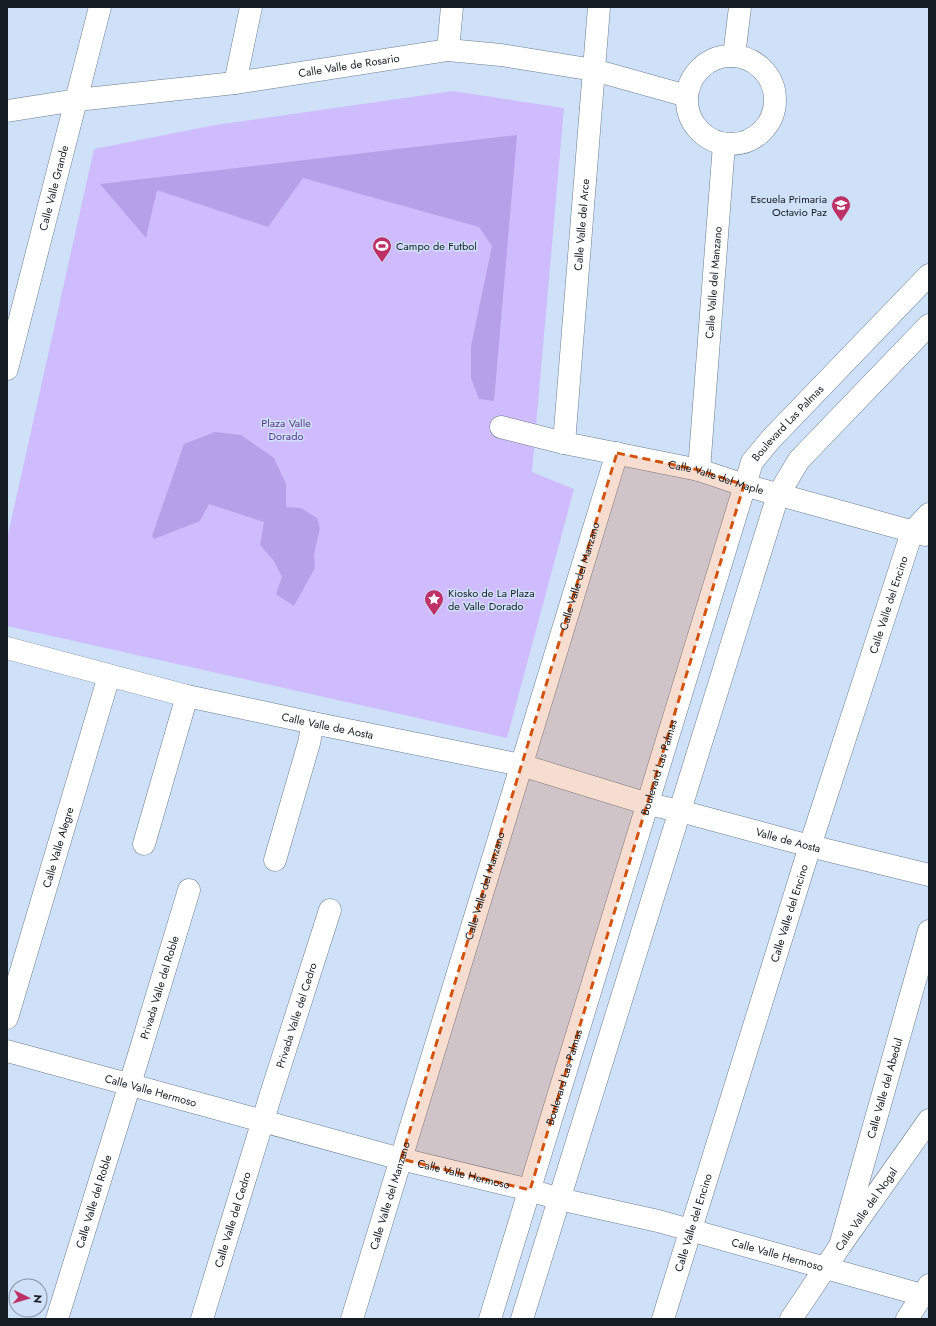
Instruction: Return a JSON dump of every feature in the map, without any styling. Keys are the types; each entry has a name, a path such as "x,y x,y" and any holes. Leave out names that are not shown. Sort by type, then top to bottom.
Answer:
{"street":[{"name":"Calle Valle Grande","path":"7,369 100,7"},
{"path":"235,83 251,7"},
{"path":"448,50 452,7"},
{"name":"Calle Valle del Arce","path":"564,443 599,7"},
{"path":"734,56 740,7"},
{"name":"Calle Valle de Rosario","path":"7,111 77,100 235,83 448,50 501,55 594,70 687,96"},
{"path":"734,56 748,59 760,66 769,77 772,84 775,105 771,119 763,131 751,140 738,144 724,144 713,141 696,127 689,113 687,96 692,80 702,66 717,58 734,56"},
{"name":"Calle Valle del Manzano","path":"699,470 724,144"},
{"name":"Boulevard Las Palmas","path":"490,1319 752,462 771,439 929,275"},
{"path":"522,1319 778,495 798,460 929,324"},
{"name":"Calle Valle del Maple","path":"501,427 564,443 699,470 778,495 921,534"},
{"name":"Calle Valle del Manzano","path":"352,1319 617,453"},
{"name":"Calle Valle del Encino","path":"663,1319 810,846 929,514"},
{"name":"Calle Valle de Aosta","path":"7,648 187,696 521,765 648,804"},
{"name":"Calle Valle Alegre","path":"7,1018 109,676"},
{"path":"144,844 187,696"},
{"path":"275,860 309,743 313,723"},
{"name":"Valle de Aosta","path":"648,804 929,875"},
{"name":"Privada Valle del Roble","path":"129,1085 189,890"},
{"name":"Privada Valle del Cedro","path":"263,1121 330,910"},
{"name":"Calle Valle del Abedul","path":"840,1246 929,931"},
{"name":"Calle Valle Hermoso","path":"7,1051 400,1159 530,1190 559,1199 658,1221 826,1268 925,1290"},
{"name":"Calle Valle del Roble","path":"57,1319 129,1085"},
{"name":"Calle Valle del Nogal","path":"791,1319 840,1246 929,1120"},
{"name":"Calle Valle del Cedro","path":"202,1319 263,1121"},
{"path":"907,1319 925,1290"}],"highlighted area":[{"path":"617,453 699,470 744,485 530,1190 401,1159"}],"green space":[{"name":"Plaza Valle Dorado","path":"453,91 564,108 532,472 574,489 507,738 7,626 7,539 94,149 215,125"}],"shaded area":[{"path":"517,135 494,401 479,399 471,378 471,346 492,246 479,227 303,178 268,227 157,190 146,238 100,184"},
{"path":"215,432 241,435 274,458 286,484 286,507 301,508 317,518 320,528 314,554 315,568 294,606 276,594 282,577 274,561 260,545 264,522 209,504 200,521 154,539 152,536 184,444"}],"place":[{"name":"Escuela Primaria Octavio Paz","path":"841,222"},
{"name":"Campo de Futbol","path":"382,263"},
{"name":"Kiosko de La Plaza de Valle Dorado","path":"434,616"}]}
